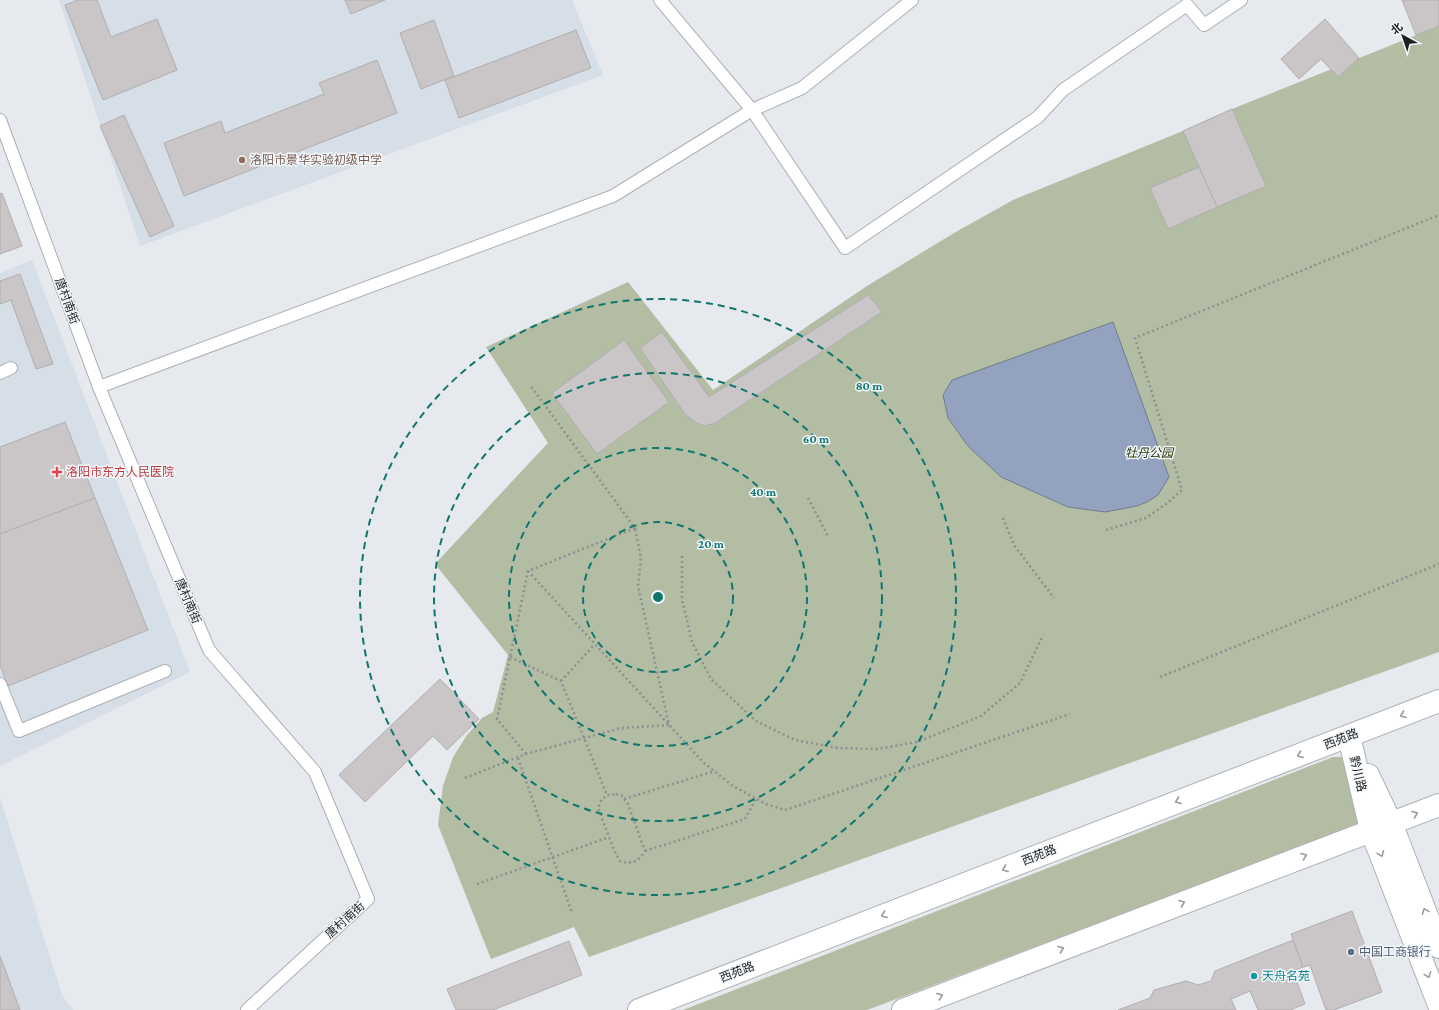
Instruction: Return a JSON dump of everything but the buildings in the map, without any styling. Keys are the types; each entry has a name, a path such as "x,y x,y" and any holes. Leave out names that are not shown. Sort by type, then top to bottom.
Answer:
{"main road":[{"name":"西苑路","path":"639,1010 1439,701"},
{"name":"黔川路","path":"1349,736 1381,826 1439,1005"},
{"path":"903,1010 1439,804"},
{"name":"黔川路","path":"1381,826 1439,947"}],"lane":[{"path":"660,0 752,110 845,248 1038,117 1063,90 1187,6 1204,26 1241,0"},
{"path":"99,387 613,196 752,110 802,88 912,0"},
{"name":"唐村南街","path":"0,120 99,387 209,650 315,772 368,899 247,1010"},
{"path":"0,684 19,731 165,671"}],"path":[{"path":"1106,530 1146,518 1166,504 1182,490 1135,338 1439,215"},
{"path":"530,385 635,528 641,558 638,586 669,725"},
{"path":"808,498 828,536"},
{"path":"1003,518 1014,545 1054,598"},
{"path":"528,571 635,528"},
{"path":"682,556 682,599 692,642 711,680 756,722 795,740 838,748 877,749 917,742 980,716 1020,683 1043,635"},
{"path":"1160,677 1439,564"},
{"path":"528,571 704,763 733,786 766,804 785,810 1070,714"},
{"path":"526,754 496,719 528,571"},
{"path":"561,681 595,644"},
{"path":"510,657 561,681 607,795"},
{"path":"465,778 526,754 621,728 669,725"},
{"path":"518,758 572,913"},
{"path":"624,799 715,771"},
{"path":"645,851 628,804 622,796 616,794 607,795 601,801 598,808 620,861 626,863 635,862 641,858 645,851 745,819 757,799"},
{"path":"477,884 609,837"}],"shaded area":[{"name":"洛阳市景华实验初级中学","path":"59,0 572,0 603,75 140,246"},
{"name":"洛阳市东方人民医院","path":"32,260 190,672 0,766 0,273"},
{"path":"0,797 62,995 73,1010 0,1010"}],"green space":[{"name":"牡丹公园","path":"1439,26 1439,652 589,957 574,927 491,959 438,825 443,786 453,757 467,735 482,718 493,712 508,655 435,564 548,443 486,347 628,282 713,390 867,286 954,233 1013,200 1183,131 1232,109"},
{"path":"1333,757 1342,757 1347,761 1359,825 867,1010 683,1010"}],"water":[{"path":"1113,322 1169,477 1158,495 1137,506 1105,512 1068,507 1001,477 968,446 948,418 943,395 952,380"}],"place":[{"name":"洛阳市景华实验初级中学","path":"242,160"},
{"name":"洛阳市东方人民医院","path":"57,472"},
{"name":"中国工商银行","path":"1351,952"},
{"name":"天舟名苑","path":"1254,976"}]}
